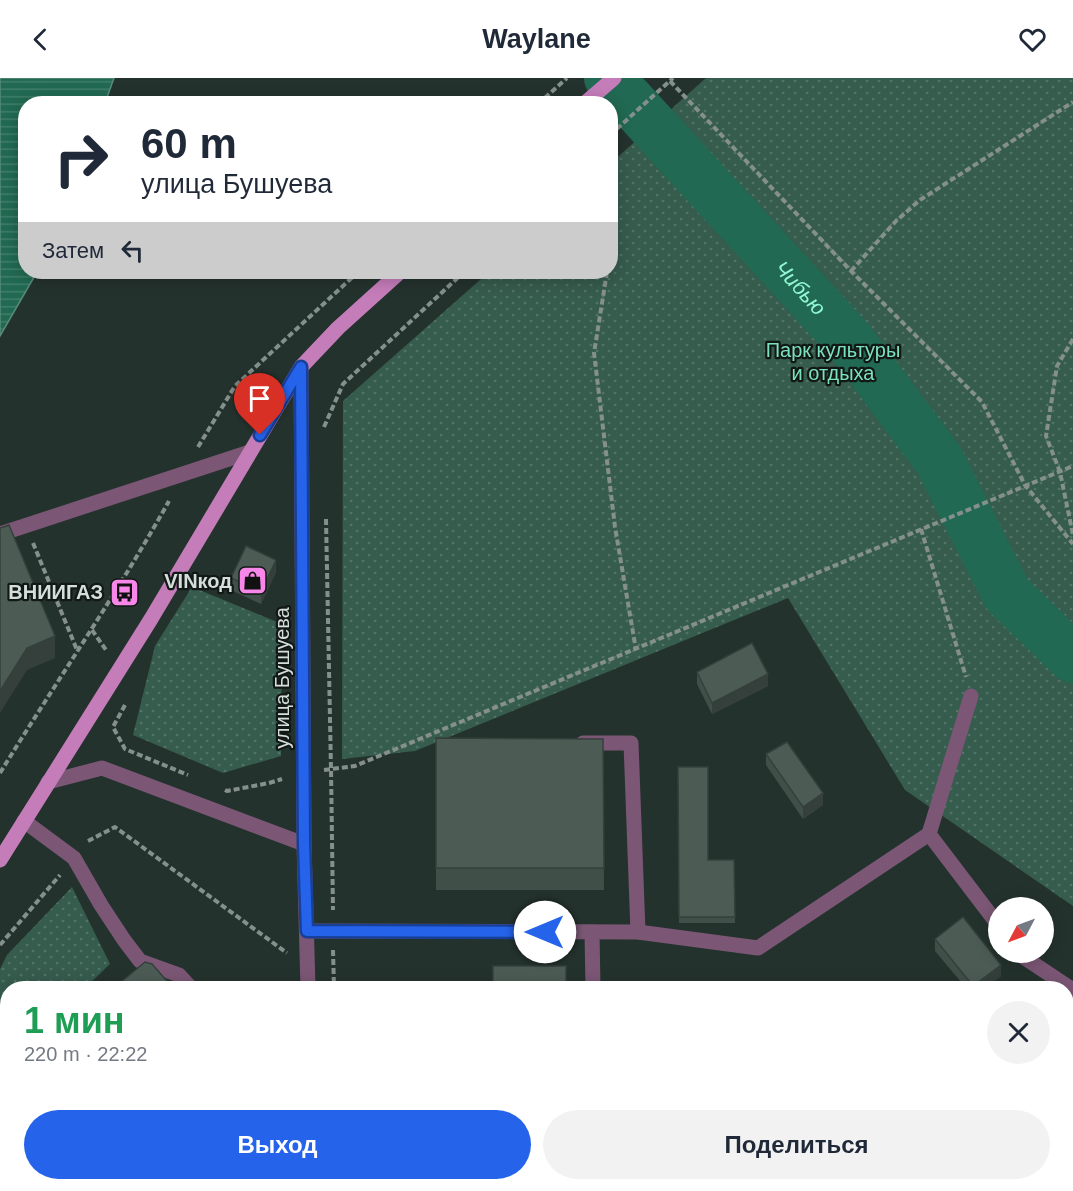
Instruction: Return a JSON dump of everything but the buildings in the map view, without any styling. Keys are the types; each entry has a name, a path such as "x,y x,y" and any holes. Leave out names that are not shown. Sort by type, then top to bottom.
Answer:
{"main road":[{"path":"593,96 614,78"},
{"path":"0,860 151,619 301,367 338,328 392,279"}],"street":[{"name":"улица Бушуева","path":"301,367 304,844 308,981"},
{"path":"0,534 250,452"},
{"path":"307,931 638,932 758,948 928,834 971,696"},
{"path":"573,743 631,743 638,932"},
{"path":"48,782 102,768 304,844"},
{"path":"24,821 74,858 124,940 140,961 179,975 185,981"},
{"path":"928,834 988,912"},
{"path":"592,932 593,981"},
{"path":"1032,963 1060,981"}],"path":[{"path":"546,96 567,78"},
{"path":"618,128 672,79 851,271 982,402 1025,485 1073,544"},
{"path":"851,271 896,221 920,200 1073,102"},
{"path":"0,773 140,553 182,474 235,386 350,279"},
{"path":"324,427 343,384 456,279"},
{"path":"606,279 594,354 615,527 636,650"},
{"path":"1073,339 1057,366 1046,436 1060,472 1073,536"},
{"path":"217,787 227,791 269,783 304,772 355,766 1073,466"},
{"path":"326,510 334,981"},
{"path":"26,525 78,651"},
{"path":"921,529 971,696"},
{"path":"129,697 112,727 125,749 196,778"},
{"path":"0,945 85,843 115,827 296,960"}],"green space":[{"name":"Парк культуры и отдыха","path":"706,78 1073,78 1073,906 905,790 788,598 415,751 342,759 343,401 481,279 618,279 618,157"},
{"path":"192,587 282,624 281,756 223,773 133,735 155,646"},
{"path":"72,887 110,964 92,981 0,981 0,969 7,955"}],"shaded area":[{"path":"0,78 114,78 108,96 18,96 18,279 33,279 0,336"}],"waterway":[{"name":"Чибью","path":"609,78 850,341 939,460 1007,594 1073,658"}],"place":[{"name":"VINкод","path":"253,581"},
{"name":"ВНИИГАЗ","path":"124,592"}],"route":[{"path":"260,435 301,367 304,844 307,931 545,932"}]}
